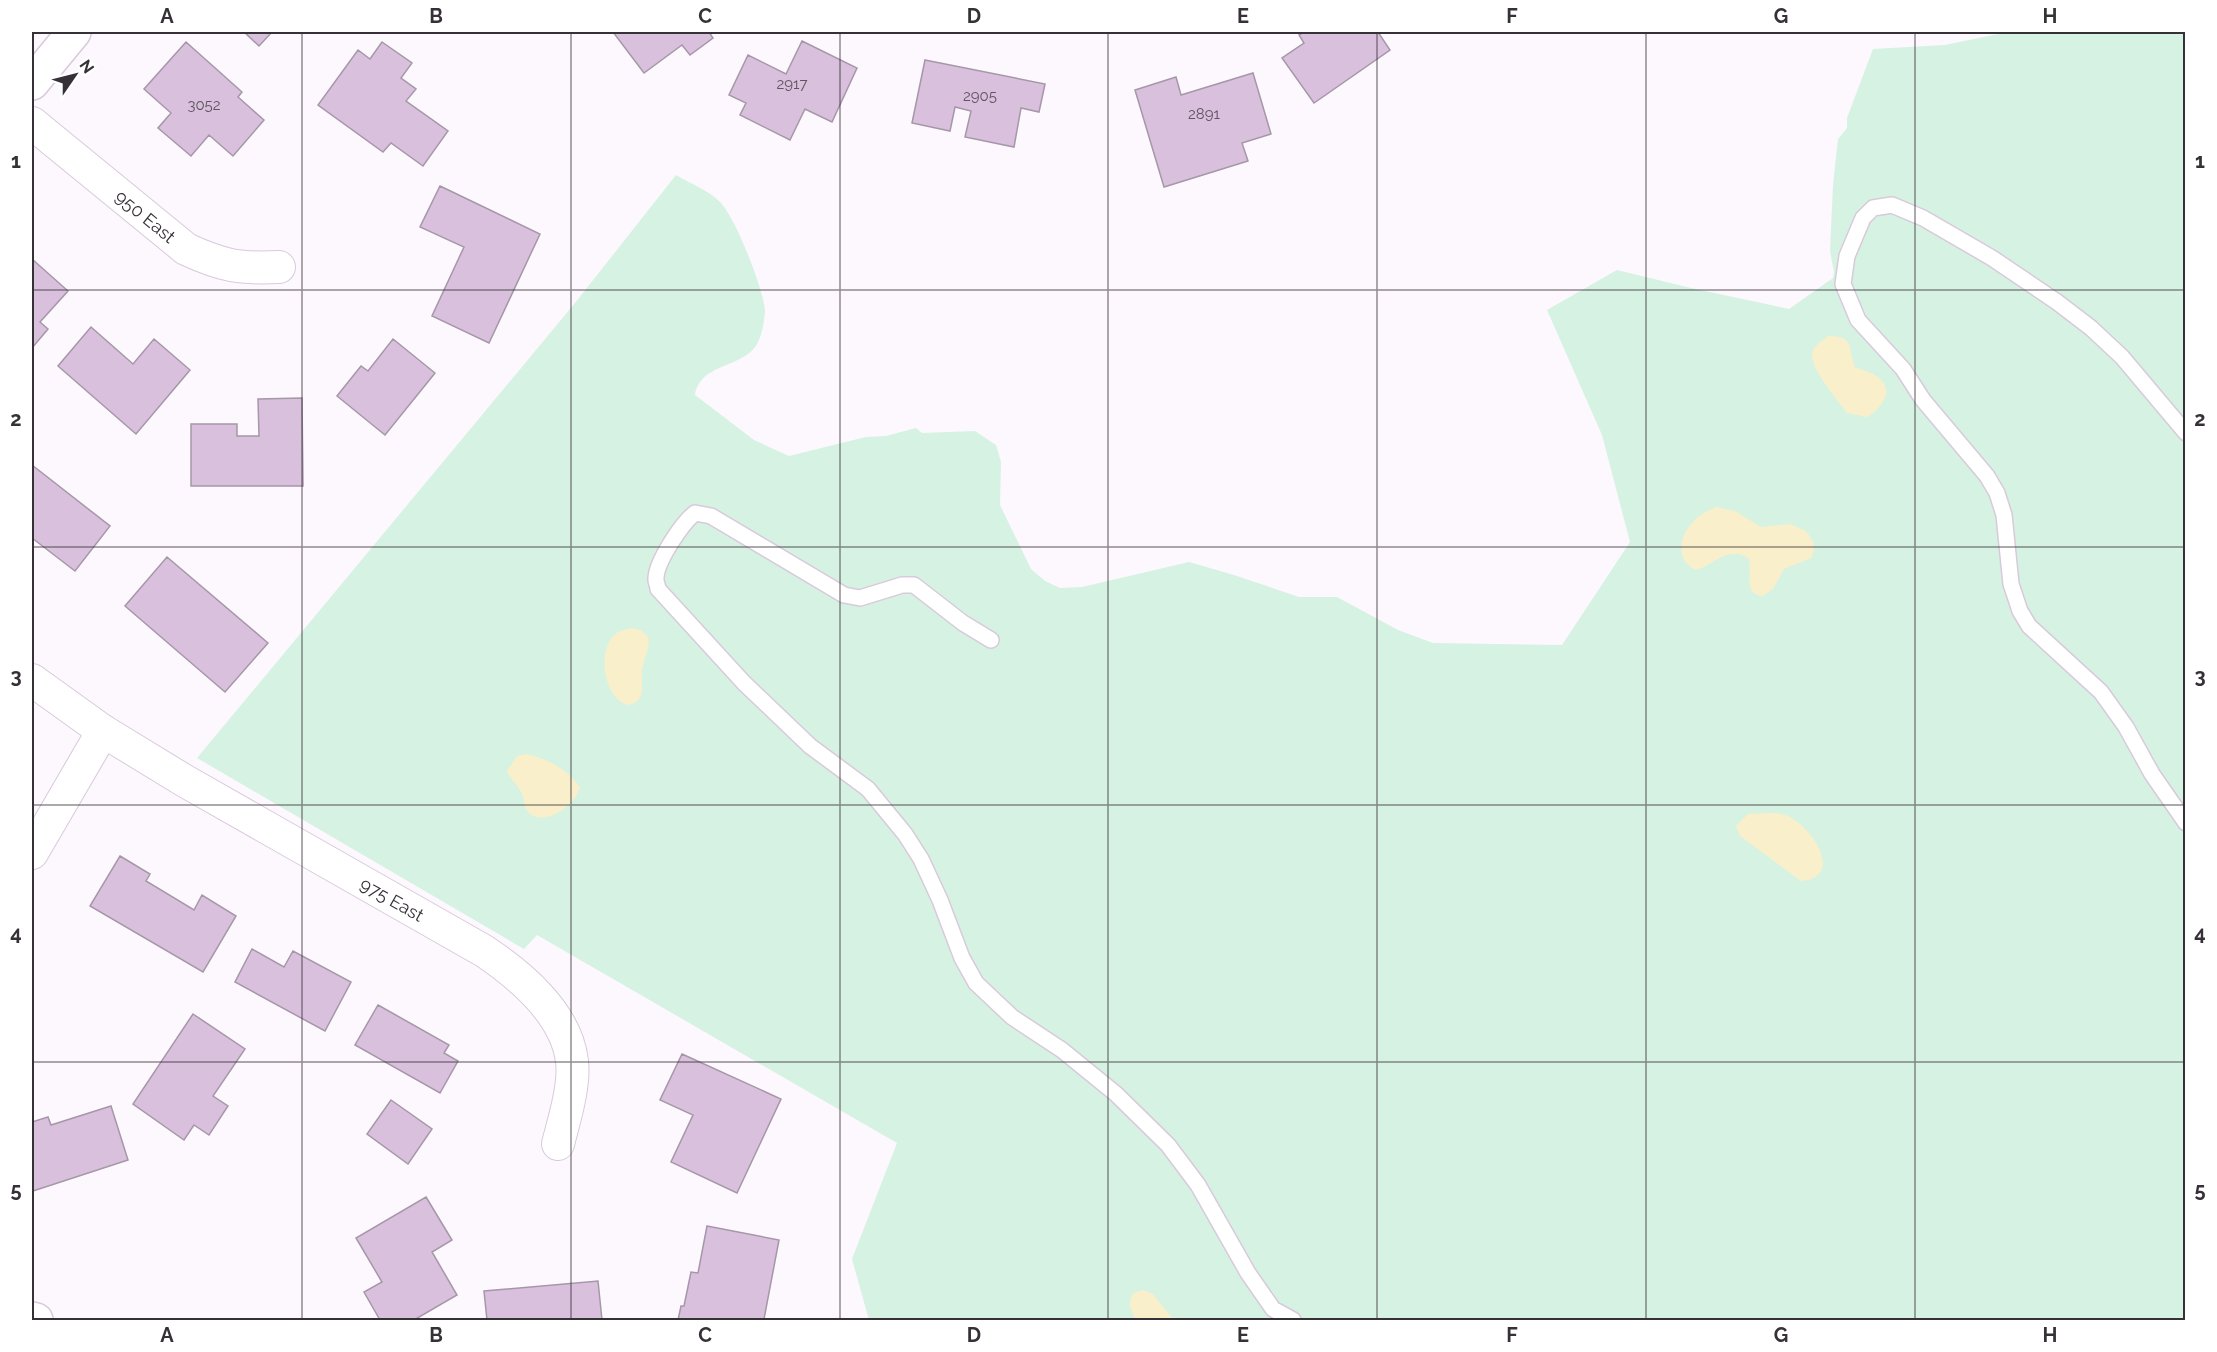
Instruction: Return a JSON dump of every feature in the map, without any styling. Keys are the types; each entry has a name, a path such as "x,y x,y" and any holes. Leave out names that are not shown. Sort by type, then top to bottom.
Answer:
{"street":[{"path":"32,82 74,32"},
{"name":"950 East","path":"32,123 186,249 215,262 248,268 279,267"},
{"name":"975 East","path":"32,680 103,731 185,781 484,951 524,981 555,1017 572,1061 569,1102 558,1144"},
{"path":"32,853 103,731"},
{"path":"32,1319 36,1320"}],"lane":[{"path":"2186,433 2122,357 2091,328 1992,258 1923,218 1892,205 1873,208 1863,218 1847,256 1843,284 1858,320 1903,369 1923,399 1986,476 1997,493 2004,515 2011,584 2020,610 2029,626 2101,692 2126,727 2152,774 2186,823"},
{"path":"991,640 914,585 902,585 860,597 844,596 711,516 695,513 685,521 660,564 656,579 658,589 744,684 810,746 868,789 905,834 921,859 940,900 962,958 976,983 1012,1017 1062,1050 1116,1094 1168,1145 1198,1185 1248,1273 1273,1309 1293,1320"}],"green space":[{"path":"2008,32 2185,32 2185,1320 869,1320 852,1259 897,1143 537,935 524,949 197,758 575,303 676,175 709,193 725,209 740,236 759,286 765,310 758,342 752,351 743,357 705,377 699,384 695,395 754,440 789,456 866,437 886,436 916,428 922,433 975,431 996,445 1001,462 1000,505 1031,569 1045,581 1060,588 1082,587 1189,562 1299,597 1337,597 1398,630 1433,643 1562,645 1630,542 1602,435 1547,310 1617,270 1789,309 1833,278 1830,251 1838,139 1847,128 1847,118 1873,49 1945,45"}],"sand":[{"path":"1828,336 1837,336 1847,341 1855,367 1877,376 1885,386 1883,401 1876,411 1867,417 1847,413 1816,368 1813,351"},
{"path":"1716,507 1735,511 1761,527 1790,524 1806,531 1813,541 1814,551 1811,558 1784,569 1773,589 1763,596 1752,591 1748,558 1741,555 1722,557 1697,570 1690,567 1682,556 1684,535 1697,518"},
{"path":"632,628 646,634 649,644 642,670 641,696 635,702 627,705 612,692 607,682 605,659 611,639 618,632"},
{"path":"526,754 542,758 556,766 580,787 568,806 554,815 539,817 529,813 522,793 508,774 507,771 517,756"},
{"path":"1748,814 1783,814 1795,820 1813,838 1823,860 1821,870 1815,877 1801,881 1740,836 1736,826"},
{"path":"1143,1290 1153,1294 1171,1317 1185,1320 1136,1320 1131,1310 1130,1300 1133,1293"}],"building":[{"path":"244,32 272,32 259,46"},
{"path":"613,32 709,32 713,38 690,55 682,45 644,73"},
{"path":"1304,32 1378,32 1390,50 1314,103 1282,58 1304,43 1299,35"},
{"path":"802,41 857,68 832,122 805,109 790,140 740,115 746,103 729,95 748,55 786,74"},
{"path":"186,42 242,92 238,97 264,120 233,156 209,135 191,156 158,128 171,113 144,89"},
{"path":"382,42 412,63 401,78 416,89 406,101 448,131 423,166 391,143 383,152 318,105 358,50 370,59"},
{"path":"925,60 1045,84 1039,112 1021,108 1014,147 965,137 971,111 955,107 950,131 912,123"},
{"path":"1253,73 1271,134 1242,143 1248,161 1164,187 1135,90 1176,77 1181,95"},
{"path":"440,186 540,234 489,343 432,316 464,247 420,227"},
{"path":"32,259 68,291 40,322 48,329 32,348"},
{"path":"91,327 133,364 154,339 190,370 136,434 58,366"},
{"path":"393,339 435,373 385,435 337,396 361,366 368,371"},
{"path":"302,398 303,486 191,486 191,424 237,424 237,436 259,436 258,399"},
{"path":"32,465 110,526 75,571 32,538"},
{"path":"167,557 268,643 225,692 125,606"},
{"path":"120,856 150,874 146,881 194,910 202,895 236,916 203,972 90,906"},
{"path":"252,949 284,967 293,951 351,982 325,1031 235,982"},
{"path":"378,1005 449,1045 444,1053 458,1061 440,1093 355,1045"},
{"path":"193,1014 245,1049 213,1096 228,1106 209,1135 194,1125 184,1140 133,1104"},
{"path":"682,1054 781,1099 737,1193 671,1162 693,1115 660,1100"},
{"path":"391,1100 432,1129 408,1164 367,1134"},
{"path":"111,1106 128,1160 33,1191 32,1122 48,1117 51,1125"},
{"path":"426,1197 452,1240 432,1252 457,1295 414,1320 380,1320 364,1292 382,1282 356,1238"},
{"path":"707,1226 779,1240 764,1319 773,1320 678,1320 681,1306 684,1306 691,1272 698,1273"},
{"path":"598,1281 602,1320 487,1320 484,1291"}]}
